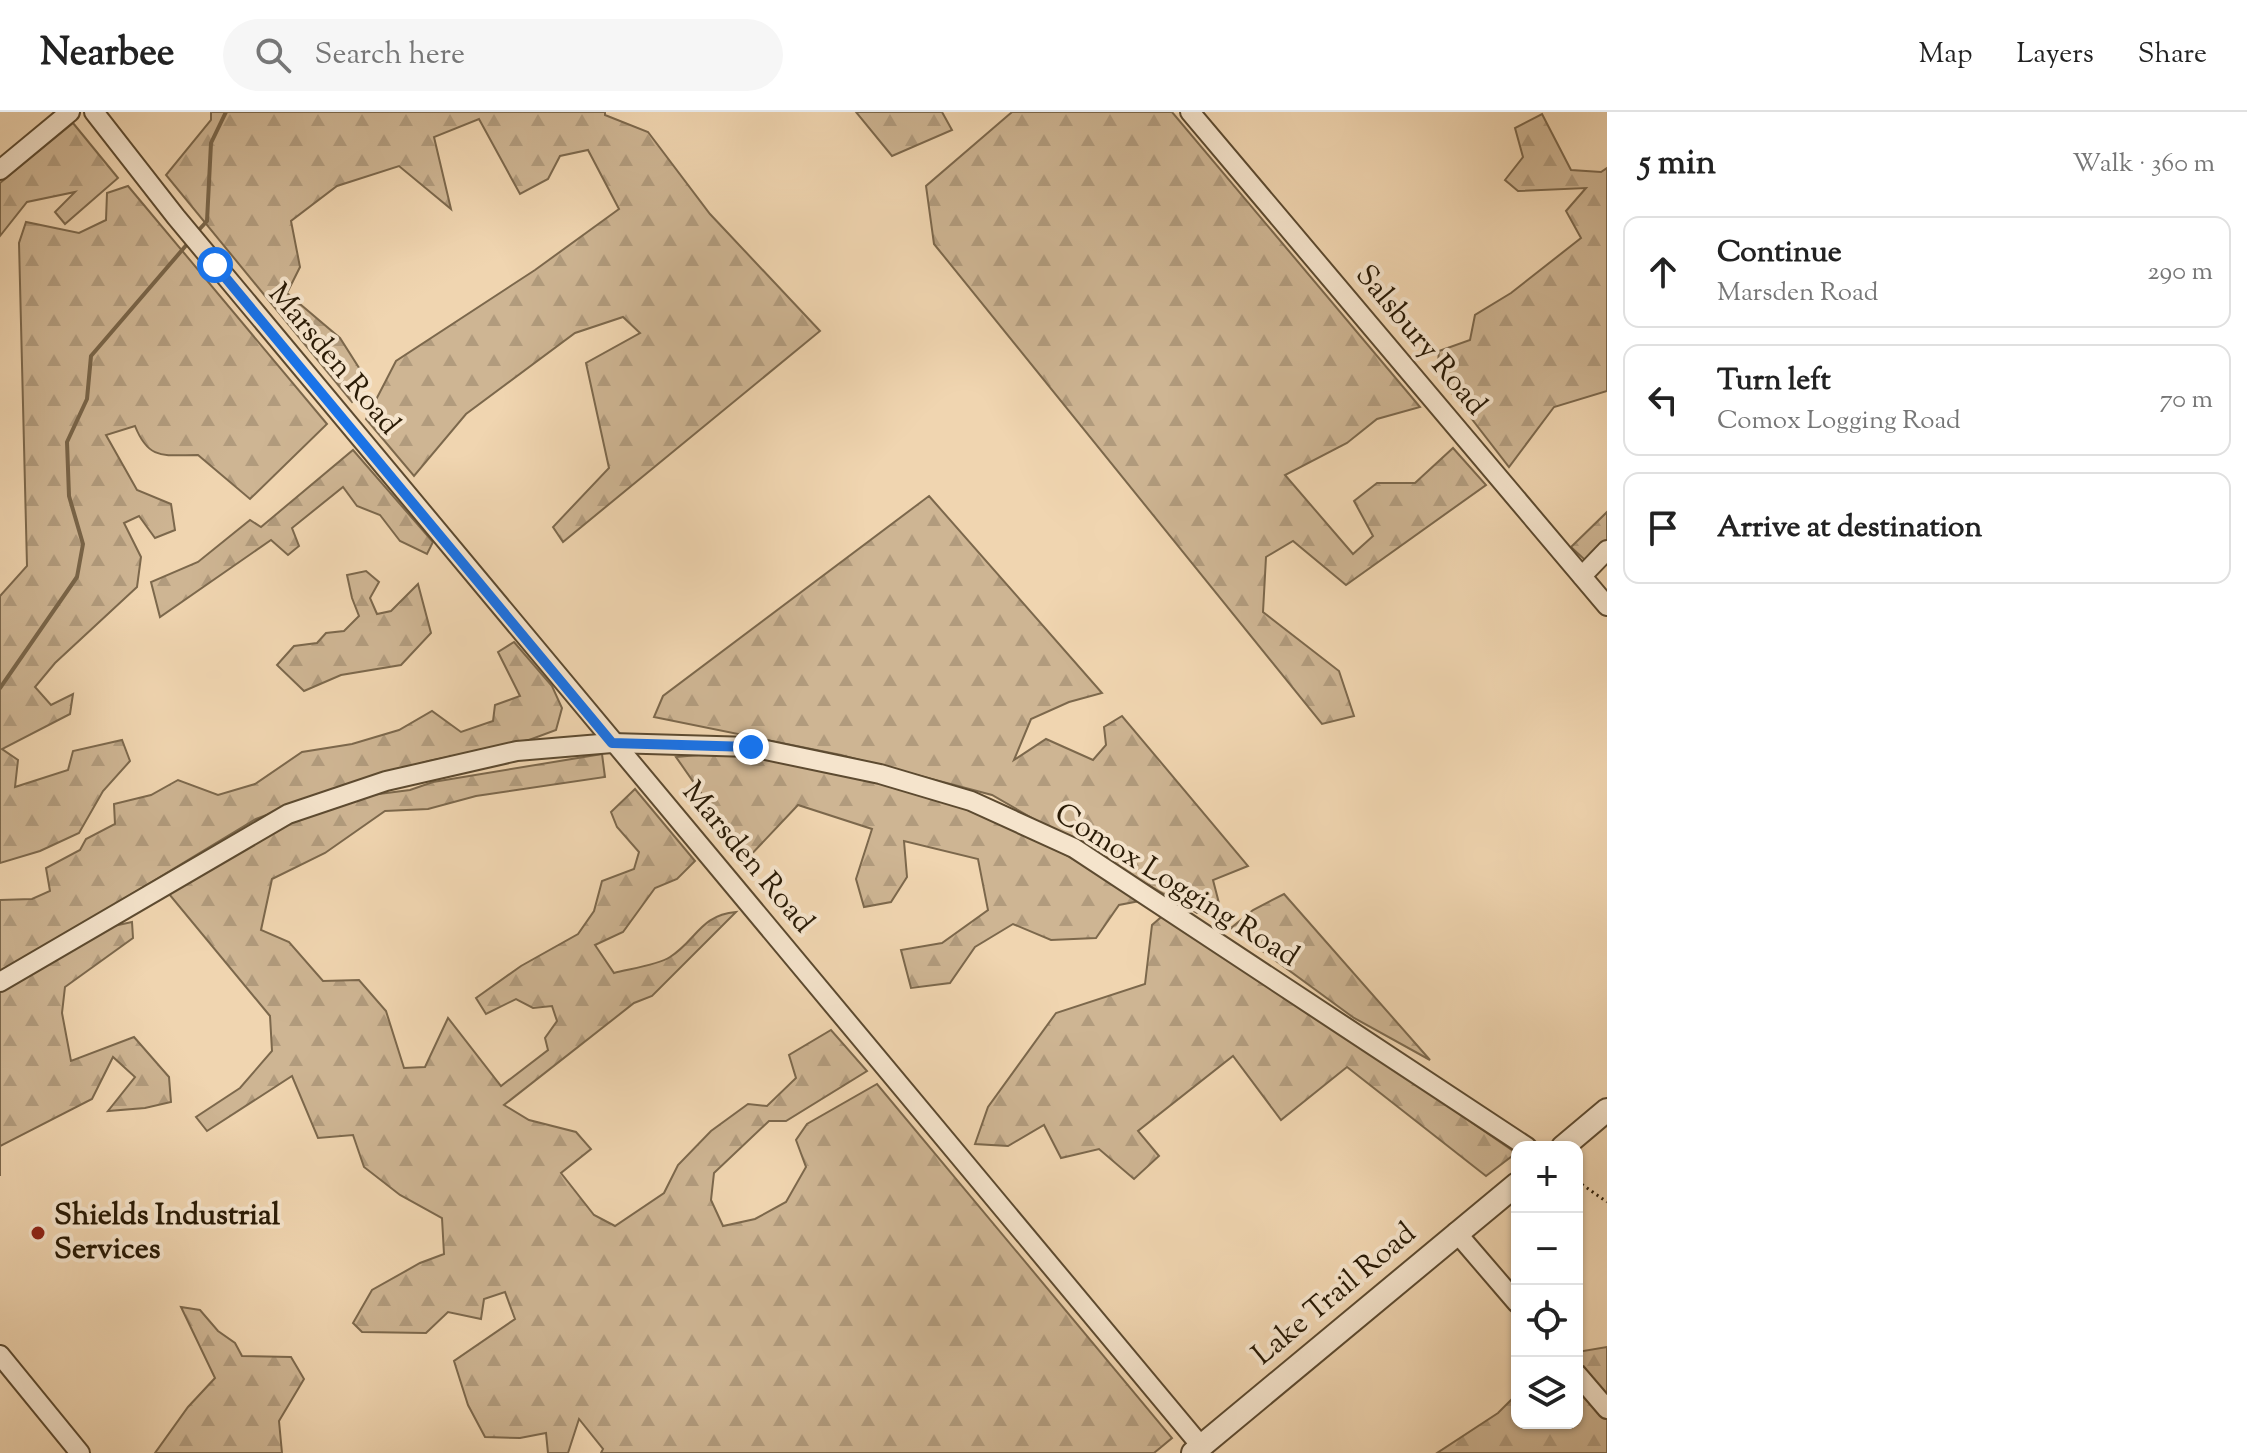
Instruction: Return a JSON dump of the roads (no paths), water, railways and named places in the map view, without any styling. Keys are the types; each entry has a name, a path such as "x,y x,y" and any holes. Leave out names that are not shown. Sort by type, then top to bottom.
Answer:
{"street":[{"path":"0,170 70,112"},
{"name":"Marsden Road","path":"94,112 215,265 1200,1451"},
{"name":"Salsbury Road","path":"1190,112 1607,606"},
{"path":"1582,576 1607,550"},
{"name":"Comox Logging Road","path":"0,982 288,814 386,781 517,751 612,743 751,747 880,774 971,801 1074,848 1518,1141"},
{"path":"1570,1141 1607,1110"},
{"name":"Lake Trail Road","path":"1200,1451 1511,1189"},
{"path":"1456,1232 1511,1296"},
{"path":"0,1355 80,1453"},
{"path":"1583,1381 1607,1409"}],"waterway":[{"path":"197,232 207,221 211,143 226,112"},
{"path":"0,688 77,577 83,544 69,496 67,442 87,399 91,356 189,242"}],"place":[{"name":"Shields Industrial Services","path":"38,1233"}]}
